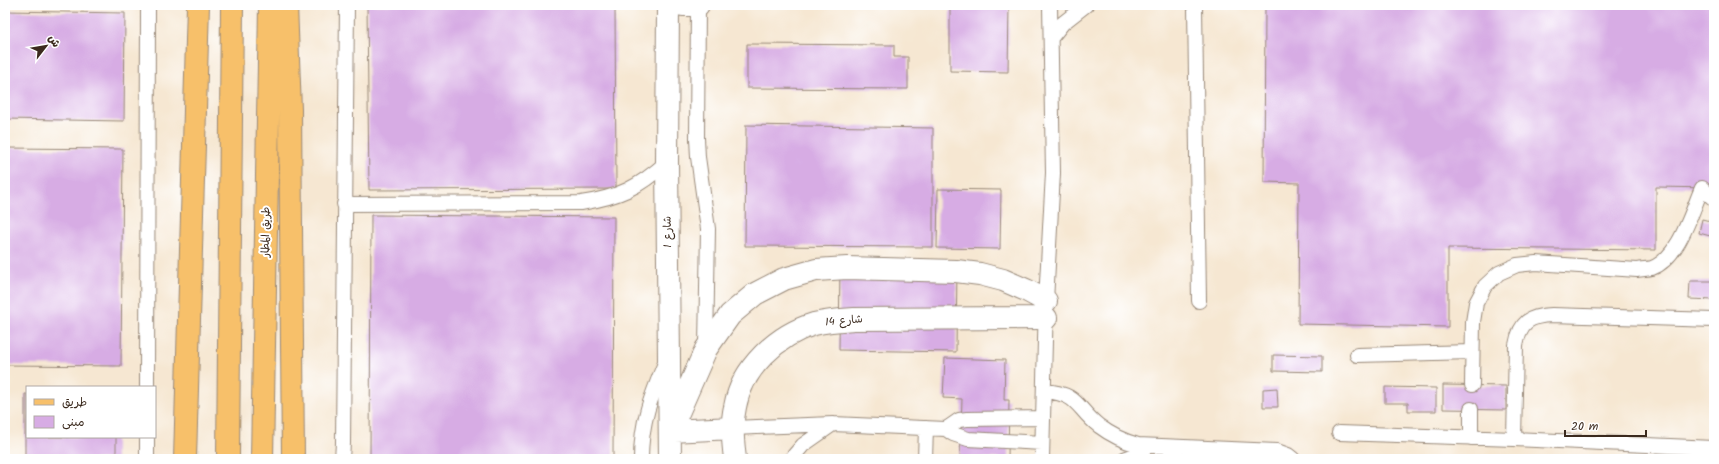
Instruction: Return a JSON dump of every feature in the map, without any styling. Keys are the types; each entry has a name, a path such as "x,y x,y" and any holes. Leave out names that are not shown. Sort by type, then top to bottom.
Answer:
{"main road":[{"path":"185,459 198,5"},
{"path":"228,459 232,5"},
{"name":"طريق المطار","path":"262,459 270,5"},
{"path":"286,5 290,110 293,459"}],"street":[{"name":"شارع 1","path":"668,5 667,162 670,459"},
{"path":"683,5 698,5"},
{"path":"733,428 670,431 706,349 730,315 755,294 784,279 816,270 847,268 956,271 980,274 1003,280 1020,287 1046,310"},
{"name":"شارع 14","path":"735,459 733,428 735,407 739,394 751,371 762,356 795,332 814,324 833,320 1046,310"}],"lane":[{"path":"147,386 148,5"},
{"path":"342,459 344,443 344,204 347,5"},
{"path":"698,5 697,138 698,157 708,229 706,349"},
{"path":"1042,459 1046,310 1053,174 1050,5"},
{"path":"1050,38 1063,23 1086,5"},
{"path":"1195,5 1198,301"},
{"path":"344,204 581,203 605,199 627,191 648,179 667,162"},
{"path":"1472,385 1473,322 1476,303 1485,286 1499,273 1517,265 1536,263 1637,270 1652,268 1668,258 1677,245 1702,188 1714,199"},
{"path":"1514,439 1516,345 1518,332 1527,321 1539,316 1552,315 1714,320"},
{"path":"1357,355 1472,352"},
{"path":"641,459 642,430 645,416 669,353"},
{"path":"1044,390 1068,396 1074,400 1098,425 1123,441 1147,446 1277,451 1288,455 1293,459"},
{"path":"1471,409 1471,438"},
{"path":"946,429 959,420 967,419 1043,418"},
{"path":"791,459 803,445 833,424"},
{"path":"733,428 833,424 926,428 946,429 953,434 968,439 1042,442"},
{"path":"925,458 926,428"},
{"path":"1339,433 1714,448"},
{"path":"147,438 147,459"},
{"path":"1124,459 1140,452 1147,446"}],"building":[{"path":"367,5 615,5 616,189 369,190"},
{"path":"950,5 1009,5 1008,72 950,71"},
{"path":"1265,5 1714,5 1714,188 1656,187 1656,250 1448,248 1448,327 1298,324 1299,183 1264,182"},
{"path":"5,11 125,13 124,121 5,119"},
{"path":"747,44 894,45 894,57 908,57 908,89 747,88"},
{"path":"746,125 933,128 933,247 745,246"},
{"path":"5,148 123,149 121,366 5,365"},
{"path":"938,189 1001,190 1000,249 937,248"},
{"path":"371,215 614,217 613,459 370,459"},
{"path":"1702,219 1714,222 1714,237 1699,233"},
{"path":"840,264 957,266 956,352 839,350"},
{"path":"1690,281 1714,281 1714,300 1689,299"},
{"path":"1273,355 1322,356 1322,372 1273,371"},
{"path":"945,358 1005,360 1004,400 1009,400 1008,459 960,457 962,399 943,398"},
{"path":"1443,385 1506,386 1506,410 1443,409"},
{"path":"1385,387 1436,388 1436,411 1408,411 1408,403 1385,403"},
{"path":"1277,388 1278,407 1263,407 1263,389"},
{"path":"25,394 26,438 116,438 116,459 25,459"}]}
